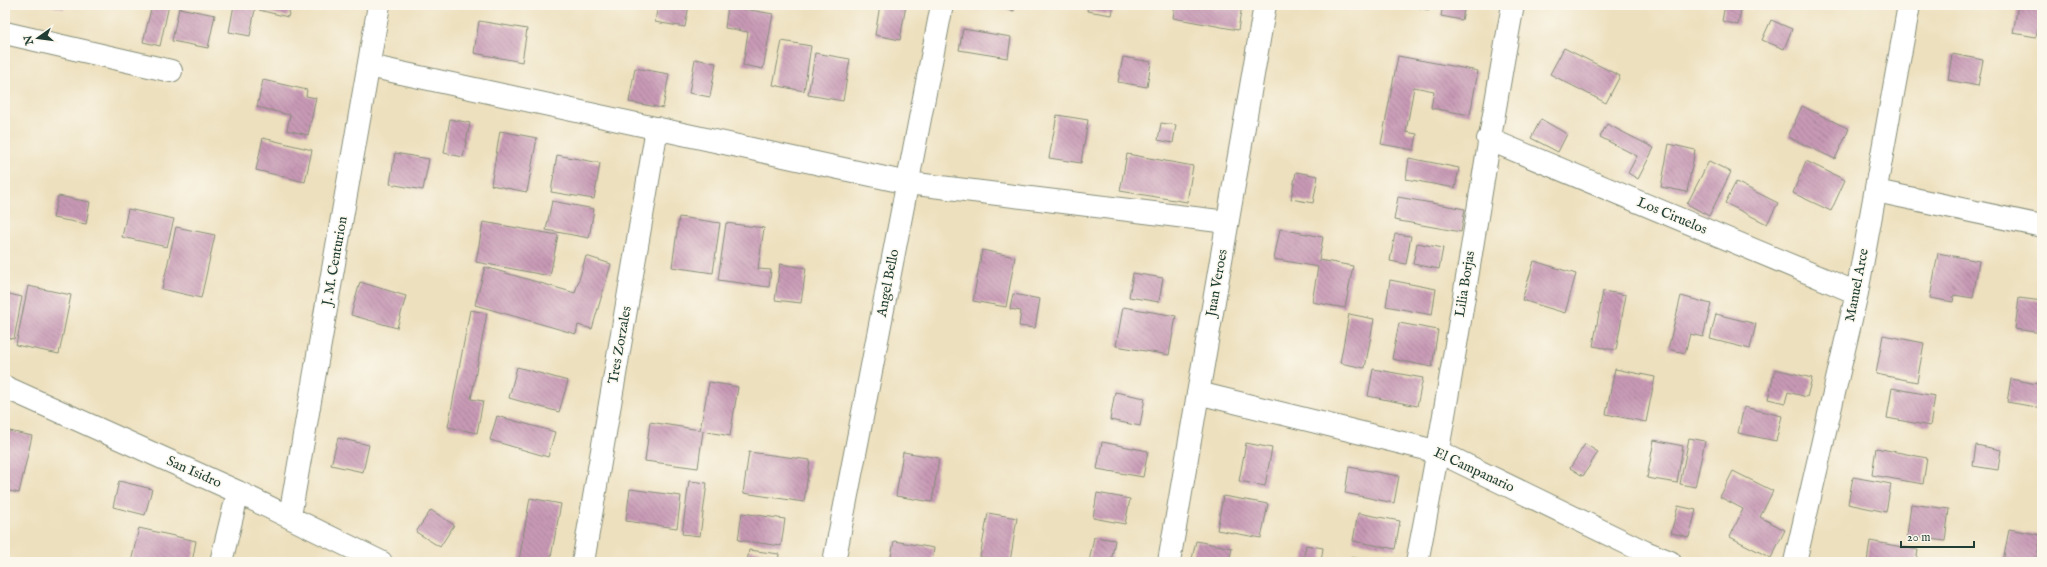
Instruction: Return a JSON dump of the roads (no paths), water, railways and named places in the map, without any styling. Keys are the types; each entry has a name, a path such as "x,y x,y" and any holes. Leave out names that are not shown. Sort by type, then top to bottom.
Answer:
{"street":[{"name":"J. M. Centurion","path":"290,516 379,5"},
{"name":"Angel Bello","path":"834,562 942,5"},
{"name":"Juan Veroes","path":"1169,562 1265,5"},
{"name":"Lilia Borjas","path":"1417,562 1439,452 1488,139 1513,5"},
{"name":"Manuel Arce","path":"1795,562 1857,292 1910,5"},
{"path":"5,33 171,71"},
{"path":"369,66 908,183 1227,222"},
{"name":"Tres Zorzales","path":"583,562 657,128"},
{"name":"Los Ciruelos","path":"1488,139 1857,292"},
{"path":"1876,191 2042,226"},
{"name":"San Isidro","path":"5,387 290,516 381,562"},
{"name":"El Campanario","path":"1198,393 1439,452 1644,557 1670,562"},
{"path":"222,562 238,492"}]}
